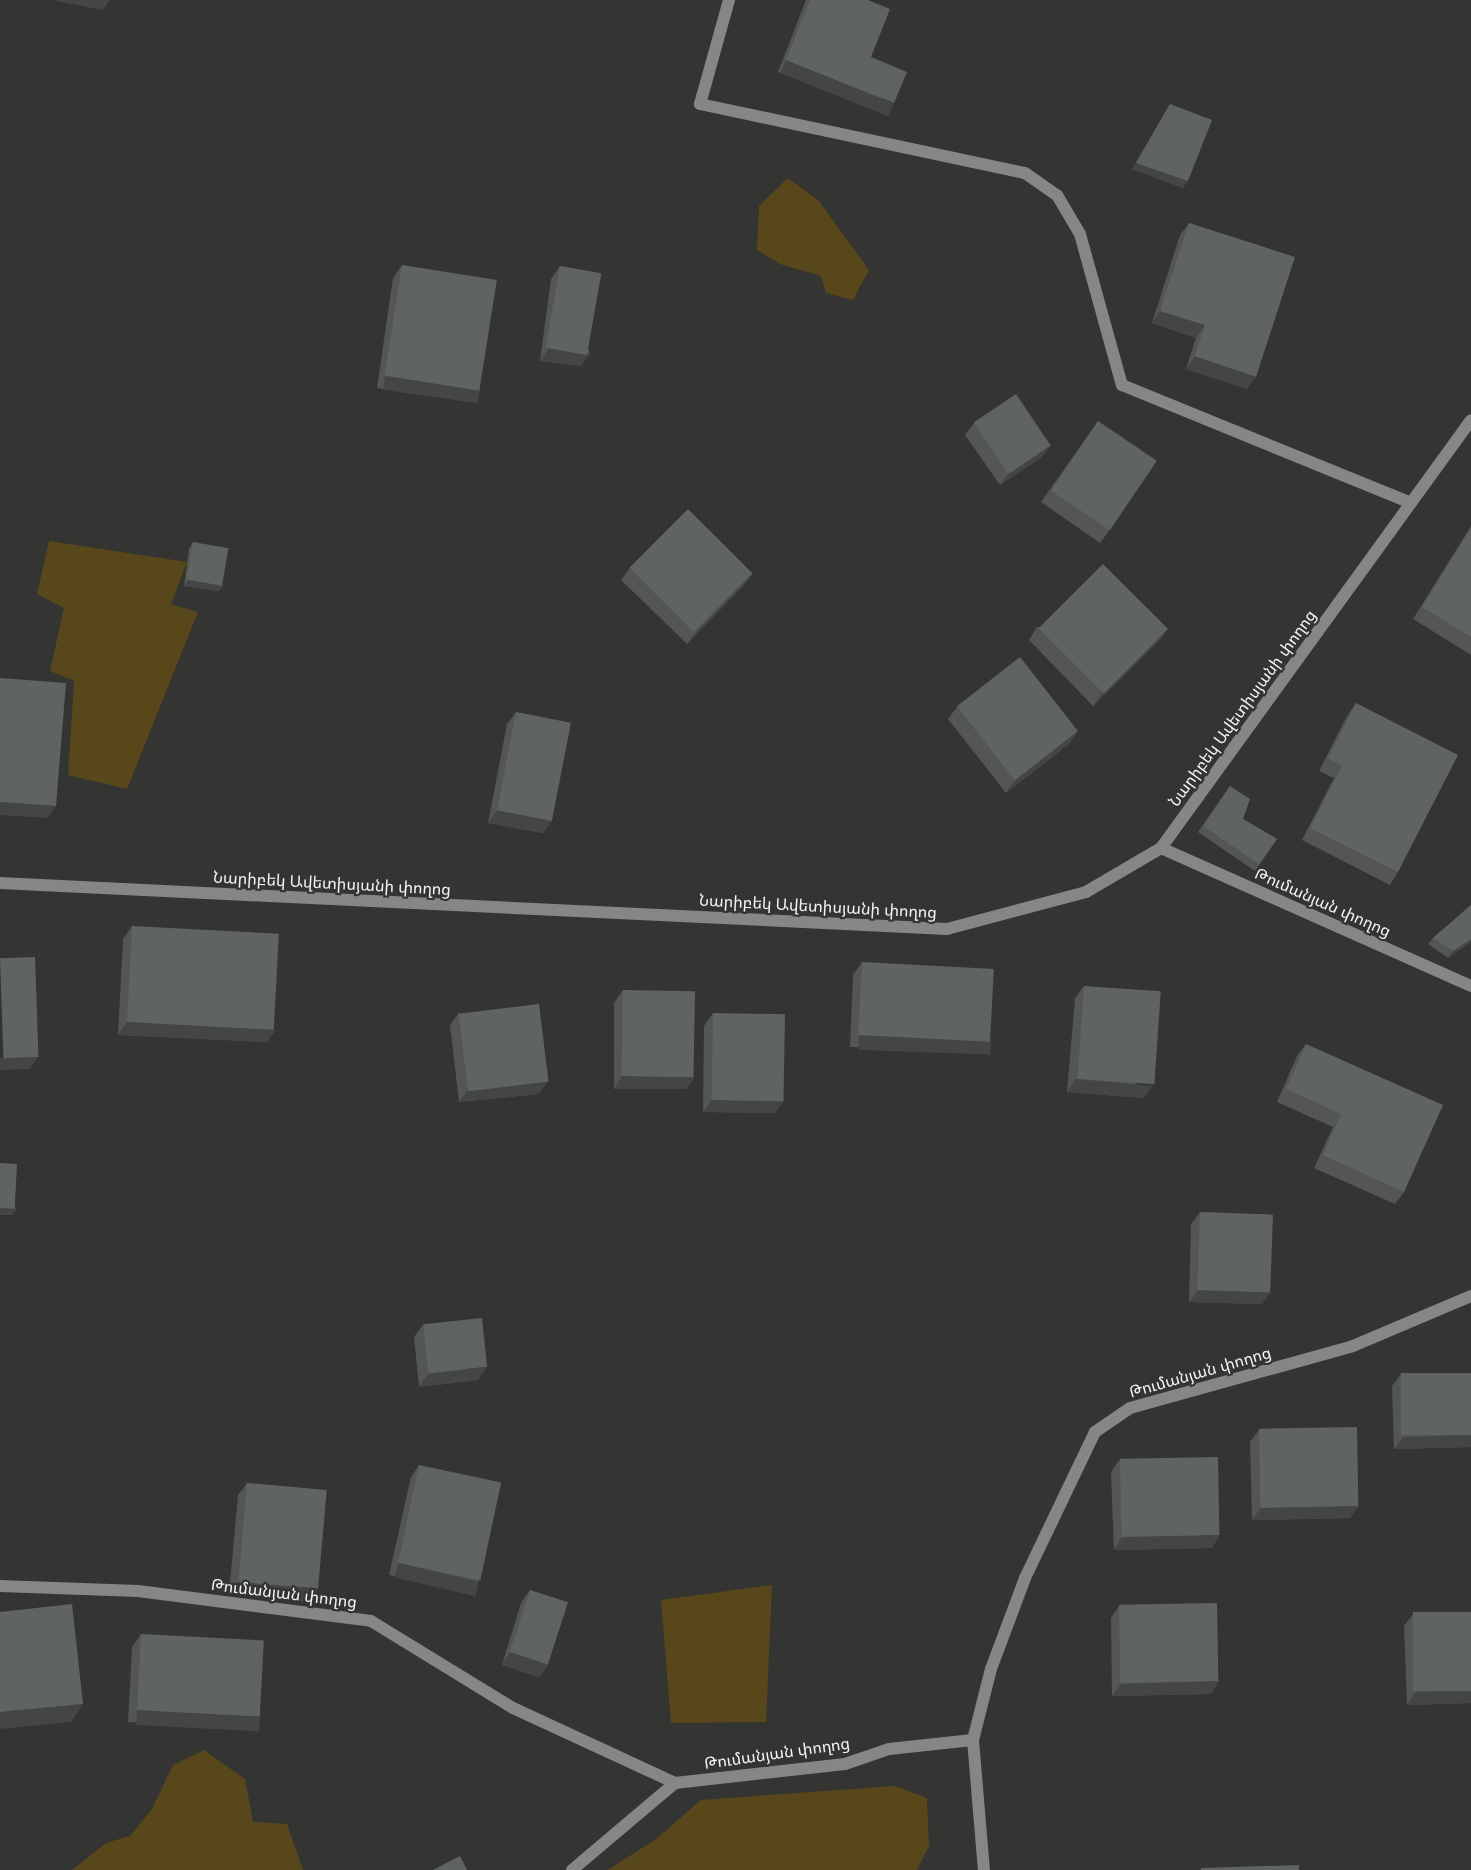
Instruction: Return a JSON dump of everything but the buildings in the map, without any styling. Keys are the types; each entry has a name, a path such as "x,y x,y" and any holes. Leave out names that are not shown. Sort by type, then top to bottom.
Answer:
{"street":[{"path":"729,0 700,104 1025,173 1057,195 1080,234 1122,385 1412,503"},
{"name":"Նարիբեկ Ավետիսյանի փողոց","path":"0,883 947,929 1086,892 1161,848 1471,420"},
{"name":"Թումանյան փողոց","path":"1161,848 1471,986"},
{"name":"Թումանյան փողոց","path":"0,1586 138,1591 371,1621 513,1708 675,1783 845,1764 889,1749 973,1740 991,1669 1025,1578 1095,1432 1130,1408 1353,1346 1471,1296"},
{"path":"973,1740 984,1870"},
{"path":"572,1870 675,1783"}],"shaded area":[{"path":"788,178 818,200 869,270 853,300 826,293 821,276 780,264 757,250 759,206"},
{"path":"49,541 187,562 171,604 198,612 127,789 68,775 74,681 50,671 64,608 37,594"},
{"path":"772,1585 766,1722 671,1723 661,1600"},
{"path":"204,1750 245,1779 253,1822 287,1824 303,1870 72,1870 106,1843 130,1836 152,1809 173,1765"},
{"path":"895,1786 927,1798 929,1846 917,1870 608,1870 656,1839 701,1800"}]}
